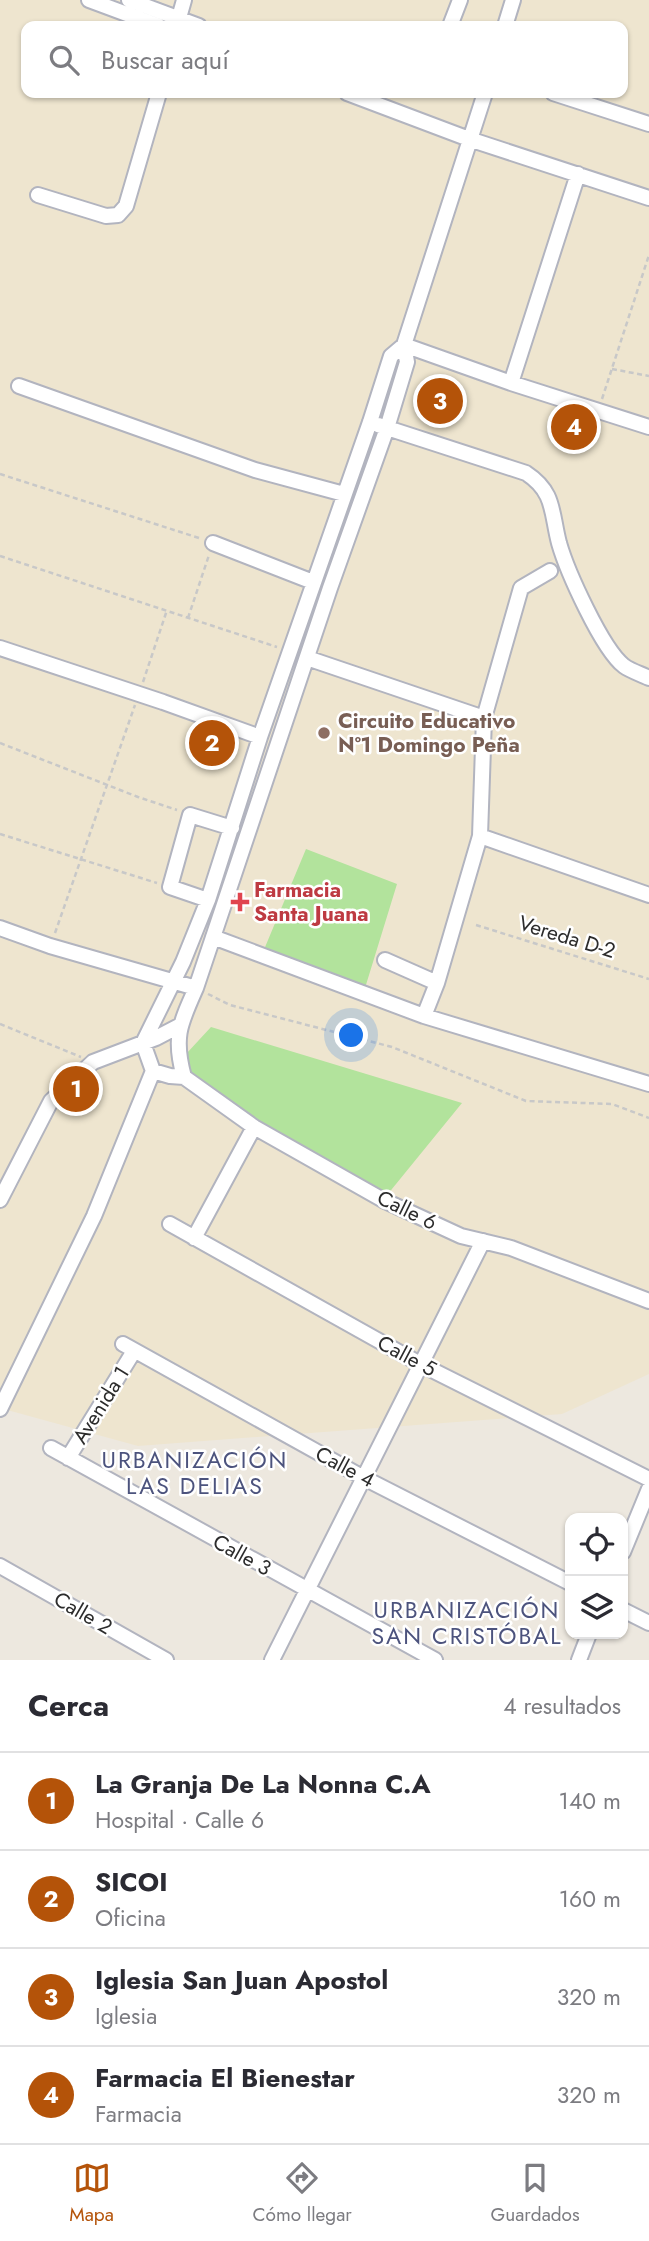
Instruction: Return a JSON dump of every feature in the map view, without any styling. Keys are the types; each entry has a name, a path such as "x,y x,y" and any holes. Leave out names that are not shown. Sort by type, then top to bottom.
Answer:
{"street":[{"path":"89,0 146,21"},
{"path":"129,0 176,21"},
{"path":"178,21 184,0"},
{"path":"452,21 460,0"},
{"path":"507,21 513,0"},
{"path":"38,195 106,216 118,215 126,206 158,98"},
{"path":"360,98 469,139 649,198"},
{"path":"388,98 460,126 469,139"},
{"path":"153,1070 170,1076 184,1077 178,1055 179,1026 196,988 387,428 407,362 404,345 483,98"},
{"path":"568,98 649,124"},
{"path":"511,383 578,174"},
{"path":"404,345 649,427"},
{"path":"0,1409 94,1216 153,1070 143,1043 174,982 208,900 260,737 391,356 404,345"},
{"path":"19,386 255,470 344,494"},
{"path":"370,422 526,472 539,481 550,500 559,543 579,596 614,655 625,667 649,678"},
{"path":"213,543 313,582"},
{"path":"424,1016 437,984 480,836 484,718 521,588 550,571"},
{"path":"0,648 260,737"},
{"path":"307,658 484,718"},
{"path":"208,900 170,887 190,815 232,828"},
{"path":"480,836 649,895"},
{"path":"0,928 50,946 196,988"},
{"path":"213,937 424,1016 649,1084"},
{"path":"385,961 437,984"},
{"path":"0,1200 51,1101 93,1062 179,1026"},
{"name":"Calle 6","path":"184,1077 254,1126 383,1200 461,1236 511,1248 649,1301"},
{"path":"194,1238 254,1126"},
{"name":"Calle 5","path":"170,1224 422,1365 649,1479"},
{"path":"272,1660 483,1241"},
{"name":"Avenida 1","path":"68,1458 129,1348"},
{"name":"Calle 4","path":"129,1348 365,1478 565,1580"},
{"name":"Calle 3","path":"51,1448 435,1660"},
{"path":"628,1540 649,1489"},
{"name":"Calle 2","path":"0,1566 166,1660"},
{"path":"628,1612 649,1623"},
{"path":"579,1660 587,1639"}],"path":[{"path":"598,412 649,256"},
{"path":"612,369 649,376"},
{"path":"0,474 213,543 188,618"},
{"path":"0,556 290,651"},
{"path":"50,946 108,786 167,610"},
{"path":"0,743 190,815"},
{"path":"0,834 170,887"},
{"name":"Vereda D-2","path":"476,925 649,979"},
{"path":"196,988 230,1005 392,1047 526,1101 612,1104 649,1118"},
{"path":"0,1024 93,1062"}],"shaded area":[{"name":"Circuito Educativo Nº1 Domingo Peña","path":"0,0 649,0 649,1374 562,1414 138,1446 0,1408"}],"green space":[{"path":"306,849 397,884 365,988 263,952"},
{"path":"211,1027 462,1103 383,1200 258,1133 174,1067"}],"place":[{"name":"Iglesia San Juan Apostol","path":"440,401"},
{"name":"Farmacia El Bienestar","path":"574,427"},
{"name":"Circuito Educativo Nº1 Domingo Peña","path":"324,733"},
{"name":"SICOI","path":"212,743"},
{"name":"Farmacia Santa Juana","path":"240,902"},
{"name":"La Granja De La Nonna C.A","path":"76,1089"}],"district":[{"name":"URBANIZACIÓN LAS DELIAS","path":"195,1473"},
{"name":"URBANIZACIÓN SAN CRISTÓBAL","path":"467,1623"}]}
